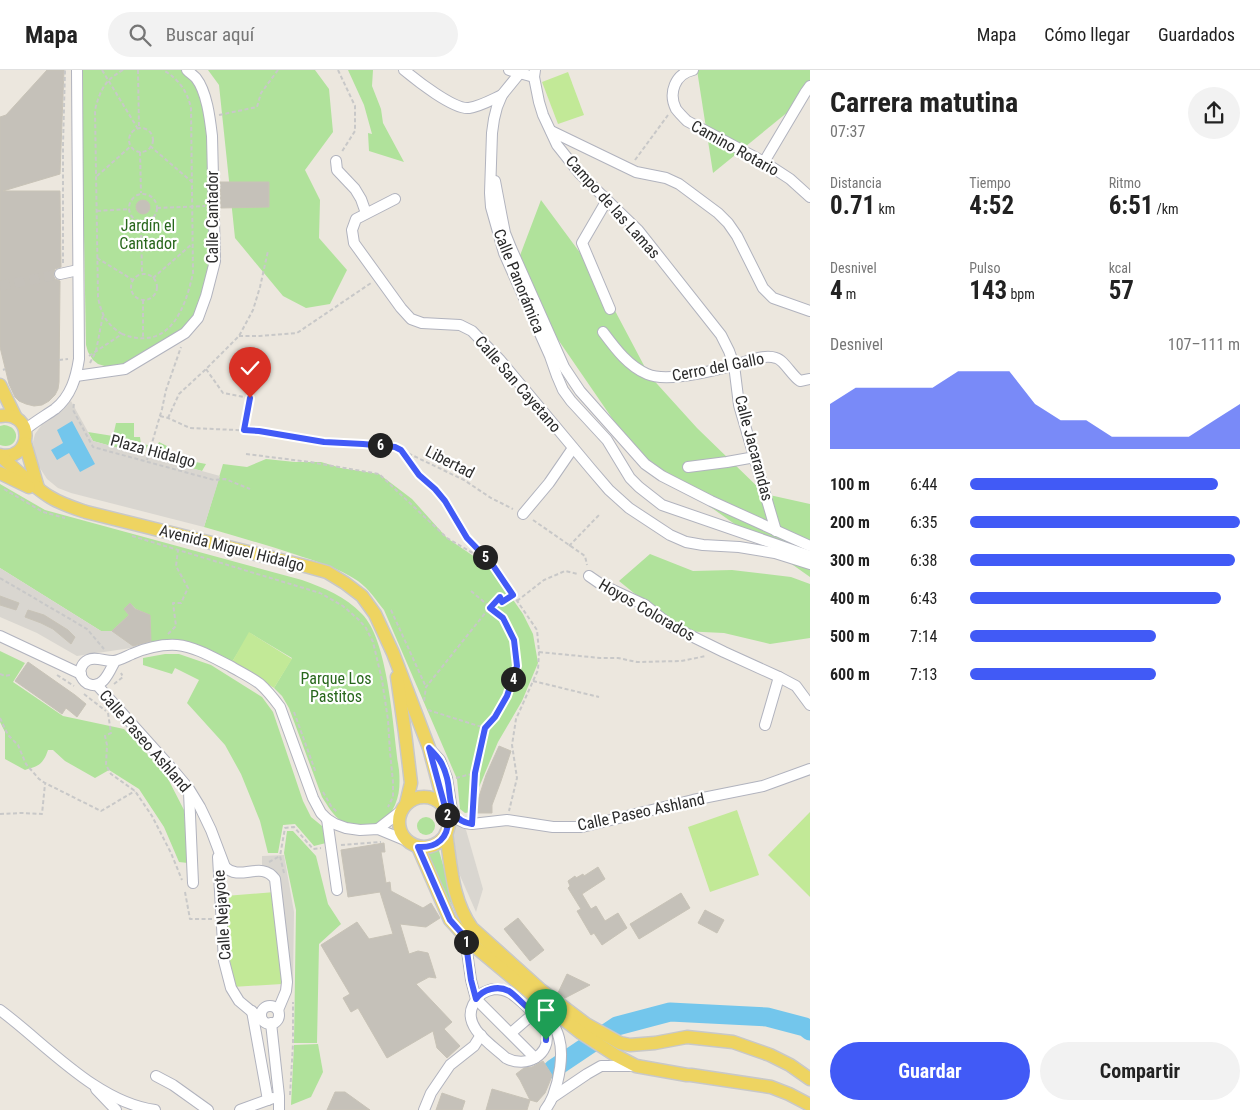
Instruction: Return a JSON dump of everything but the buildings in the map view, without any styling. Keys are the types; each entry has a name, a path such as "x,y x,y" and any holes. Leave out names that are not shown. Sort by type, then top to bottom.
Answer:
{"main road":[{"path":"0,384 16,418 22,424 26,436 18,452 8,456 0,456"},
{"path":"0,416 16,418"},
{"path":"24,443 42,491"},
{"name":"Avenida Miguel Hidalgo","path":"0,456 42,491 59,502 86,512 327,572 362,596 374,614 393,653"},
{"path":"0,473 42,491"},
{"path":"393,653 429,748 448,824 446,833 438,843 431,846 412,844"},
{"path":"393,653 406,733 411,783 399,818 399,827 402,834 412,844 450,920 465,937 539,1000 617,1049 636,1066 771,1087 810,1105"},
{"path":"404,808 413,800 428,798 436,801 446,812"},
{"path":"446,833 455,891 459,905 472,928 584,1029"},
{"path":"617,1049 630,1045 687,1037 733,1042 770,1055 790,1065 810,1079"}],"street":[{"path":"25,430 55,409 64,400 80,376 77,70"},
{"name":"Calle Cantador","path":"80,376 125,369 186,333 198,318 206,296 215,260 212,136 204,95 197,79 187,70"},
{"path":"404,70 448,101 466,108 486,103 502,95"},
{"path":"675,105 672,99 674,86 679,78 688,71 693,70"},
{"path":"492,171 492,133 497,107 516,71"},
{"name":"Campo de las Lamas","path":"516,71 534,74 543,115 557,144 574,167 638,230 721,335 734,365"},
{"path":"764,162 810,86"},
{"name":"Camino Rotario","path":"675,105 687,121 764,162 790,179 810,197"},
{"path":"551,131 629,168 644,174 666,178 680,184 728,223 737,236 763,288 773,298 810,310"},
{"path":"336,161 338,170 355,189 366,213 395,199"},
{"name":"Calle Panorámica","path":"492,171 504,226 511,248 564,367 580,391 638,456 653,470 711,501 810,546"},
{"name":"Calle Panorámica","path":"492,171 490,193 492,207 504,253 550,356 563,390 606,440 630,478 662,505 810,556"},
{"path":"607,200 582,243 610,309"},
{"name":"Calle San Cayetano","path":"366,213 356,219 352,230 354,243 411,320 422,323 460,325 472,331 500,360 609,490 629,508 670,535 686,542 739,547 774,553 810,564"},
{"path":"62,273 78,270"},
{"name":"Cerro del Gallo","path":"603,332 618,351 640,370 649,375 674,377 773,357 779,359 795,378 800,381 810,379"},
{"name":"Calle Jacarandas","path":"734,365 739,406 776,530"},
{"path":"523,514 549,483 573,448"},
{"path":"688,467 754,457"},
{"name":"Hoyos Colorados","path":"589,576 602,585 645,606 671,626 796,686 810,704"},
{"path":"0,636 80,674 82,665 94,659 115,661 161,645 177,645 206,654 245,674 271,694 280,707 313,798 327,819 346,828 360,830 378,829 412,844"},
{"name":"Calle Paseo Ashland","path":"80,674 88,684 96,685 106,678 115,661"},
{"path":"765,725 780,677"},
{"name":"Calle Paseo Ashland","path":"96,685 189,789 203,815 218,851"},
{"path":"429,748 440,760 447,778 452,810 455,816 465,823 472,824"},
{"name":"Calle Paseo Ashland","path":"472,824 507,820 553,827 582,828 693,800 763,786 810,769"},
{"name":"Calle Nejayote","path":"187,884 189,789"},
{"path":"378,829 404,808"},
{"path":"327,819 337,890"},
{"name":"Calle Nejayote","path":"218,851 225,867 230,871 263,870 269,872 275,879 287,982 286,991 278,1010"},
{"name":"Calle Nejayote","path":"218,851 224,961 231,988 240,1001 267,1022"},
{"path":"465,937 471,980 476,999 535,1058"},
{"path":"494,988 509,991 533,1014 544,1026 546,1035 545,1045 535,1058 528,1062 520,1062 506,1058 481,1035 475,1029 471,1014 478,996 494,988"},
{"path":"539,1000 554,1023 560,1038 561,1053 560,1068 553,1097 545,1110"},
{"path":"267,1022 278,1019 278,1010 276,1008 270,1006 265,1008 261,1015 267,1022 279,1096 279,1110"},
{"path":"252,1012 268,1100"},
{"path":"510,1033 533,1014"},
{"path":"3,1016 88,1082 116,1110"},
{"path":"424,1110 431,1093 450,1065 474,1046 481,1035"},
{"path":"553,1097 601,1066 636,1066"},
{"path":"156,1076 173,1085 208,1110"},
{"path":"88,1082 128,1103 155,1110"},
{"path":"240,1110 254,1107 279,1096"}],"path":[{"path":"62,273 65,70"},
{"path":"102,70 139,129"},
{"path":"123,70 108,81 99,95 95,110 98,297 103,315 116,330 130,337 143,338 157,335 176,321 188,294 192,273 191,108 189,98 183,87 175,78 163,70"},
{"path":"138,70 139,129"},
{"path":"210,118 257,107 261,93 278,70"},
{"path":"336,161 355,131 355,106 338,70"},
{"path":"629,168 675,105"},
{"path":"139,129 146,130 152,139 150,146 140,152 134,150 129,140 131,133 139,129"},
{"path":"96,177 131,146"},
{"path":"150,146 192,182"},
{"path":"140,152 141,194"},
{"path":"145,193 152,197 157,204 157,208 154,217 146,222 133,218 129,210 130,201 136,195 145,193"},
{"path":"157,208 192,207"},
{"path":"97,211 129,210"},
{"path":"141,222 142,274"},
{"path":"153,278 192,244"},
{"path":"168,418 179,394 206,370 238,336 253,310 268,251"},
{"path":"98,258 133,280"},
{"path":"142,274 153,278 157,286 154,294 148,300 135,297 132,293 131,285 133,280 142,274"},
{"path":"238,336 297,333 379,278"},
{"path":"143,300 143,338"},
{"path":"80,376 96,351 103,315"},
{"path":"147,461 166,390 186,333"},
{"path":"86,358 122,334"},
{"path":"206,370 223,393 250,398 244,430"},
{"name":"Plaza Hidalgo","path":"76,398 73,410 93,447 214,480 225,479 250,489"},
{"name":"Libertad","path":"160,416 190,428 259,431 324,442 395,447 464,480 491,498 523,514 584,556 589,576"},
{"path":"401,450 419,475 445,501 467,538 492,564 537,630 540,652 538,670 516,719 512,745 517,778 507,820"},
{"path":"246,454 310,462 380,474 447,538 492,564"},
{"path":"1,487 43,512 67,519"},
{"path":"569,546 599,515"},
{"path":"129,535 320,593 343,606 359,620 366,628 373,642 388,713 393,782 393,798 388,807"},
{"path":"167,636 176,626 173,603 181,603 188,588 176,566 178,550"},
{"name":"Hoyos Colorados","path":"517,601 544,580 564,571 589,576"},
{"path":"0,578 87,629 107,652"},
{"path":"471,590 503,618 514,640 517,666 507,696 495,717 485,728 475,773 472,824"},
{"path":"424,702 426,687 490,608 500,597 502,602 513,595"},
{"path":"391,610 426,687"},
{"name":"Hoyos Colorados","path":"540,652 618,658 637,662 681,661 724,652"},
{"path":"51,671 108,713 111,733 105,736 107,745 106,766 111,774 135,791 152,816 187,884 185,892 190,919 216,919"},
{"path":"0,674 10,675"},
{"path":"534,681 599,697"},
{"path":"291,708 296,715 317,775"},
{"path":"424,709 485,728"},
{"path":"0,718 8,735 18,745 26,764 39,779 68,796 100,811 135,791"},
{"path":"0,814 42,814 45,783"},
{"path":"323,792 331,806 342,815"},
{"path":"280,856 285,828 294,827 313,849 388,841"},
{"path":"185,892 187,884"}],"green space":[{"name":"Jardín el Cantador","path":"81,70 182,70 193,80 203,107 208,135 212,254 197,312 187,326 126,365 111,368 98,364 93,360 86,345"},
{"path":"208,70 315,70 329,89 333,132 305,170 320,200 319,238 347,270 330,304 306,308 283,296 235,238 219,85"},
{"path":"348,70 373,70 372,86 381,109 383,123 404,162 369,151 368,133 372,134 364,105"},
{"path":"697,70 810,70 810,94 713,173"},
{"path":"568,72 584,115 558,124 542,82"},
{"path":"541,200 595,273 649,375 697,428 765,494 810,504 810,577 638,456 513,274"},
{"path":"116,423 134,423 134,437 140,437 141,444 148,445 143,455 93,441 88,432 113,436"},
{"path":"4,425 14,430 16,434 16,438 11,445 0,445 0,426"},
{"path":"159,442 169,447 167,450 180,459 206,464 202,471 152,457"},
{"name":"Parque Los Pastitos","path":"266,459 321,462 341,468 379,474 412,499 447,538 491,568 523,614 533,634 538,663 522,701 498,742 477,792 474,808 471,812 465,813 460,809 457,779 384,610 369,591 351,576 327,565 204,527 223,464 247,467"},
{"name":"Parque Los Pastitos","path":"0,484 45,510 302,580 334,593 349,602 362,614 371,627 378,644 384,665 392,711 400,779 398,797 386,818 373,825 349,825 333,814 326,804 289,708 282,696 274,688 292,658 250,633 232,662 199,645 177,643 151,645 129,615 112,631 101,631 0,568"},
{"path":"650,554 693,571 732,570 791,577 810,584 810,638 770,644 724,633 681,631 619,581"},
{"path":"249,632 292,659 274,688 232,662"},
{"path":"0,651 25,663 13,682 63,716 124,729 165,773 184,810 188,863 179,862 164,827 139,789 109,770 95,778 65,761 53,750 48,750 40,764 25,770 5,759 5,732 0,722"},
{"path":"165,654 179,654 211,665 262,697 273,712 303,801 311,817 322,826 326,843 314,846 295,824 283,825 278,853 268,853 260,821 241,774 225,745 187,703 199,680 175,668 172,674 143,665 143,658"},
{"path":"737,810 759,875 710,892 688,827"},
{"path":"810,812 810,897 768,855"},
{"path":"422,817 430,817 435,822 433,833 422,835 417,830 417,822"},
{"path":"287,831 293,831 316,856 328,904 341,924 319,944 317,1043 294,1043 296,910 284,853"},
{"path":"438,847 454,904 452,905 440,886 427,851"},
{"path":"275,892 282,984 232,987 225,896"},
{"path":"318,1044 323,1072 311,1097 291,1105 294,1045"}],"shaded area":[{"path":"71,401 93,441 220,476 204,527 71,493 58,488 47,479 38,465 35,456 33,442 35,434 43,423"},
{"path":"0,568 101,631 112,631 129,615 124,609 130,603 136,609 150,615 151,645 77,656 37,633 0,617"},
{"path":"452,822 466,830 483,889 476,912 458,871"},
{"path":"284,855 294,912 293,983 289,983 278,875 262,865 262,856"}],"water":[{"path":"72,421 95,464 80,472 69,453 57,460 51,450 63,443 57,430"}],"waterway":[{"path":"553,1069 617,1026 670,1012 767,1017 805,1027 810,1031"}],"tunnel":[{"path":"0,286 60,274"}],"route":[{"path":"250,398 244,430 324,442 395,447 401,450 419,475 445,501 467,538 492,564 513,595 502,602 500,597 490,608 503,618 514,640 517,666 507,696 495,717 485,728 475,773 472,824 465,823 455,816 452,810 447,778 440,760 429,748 448,818 448,828 438,843 431,846 418,847 450,920 465,937 471,980 476,999 486,991 494,988 509,991 539,1019 546,1030 546,1040"}]}
